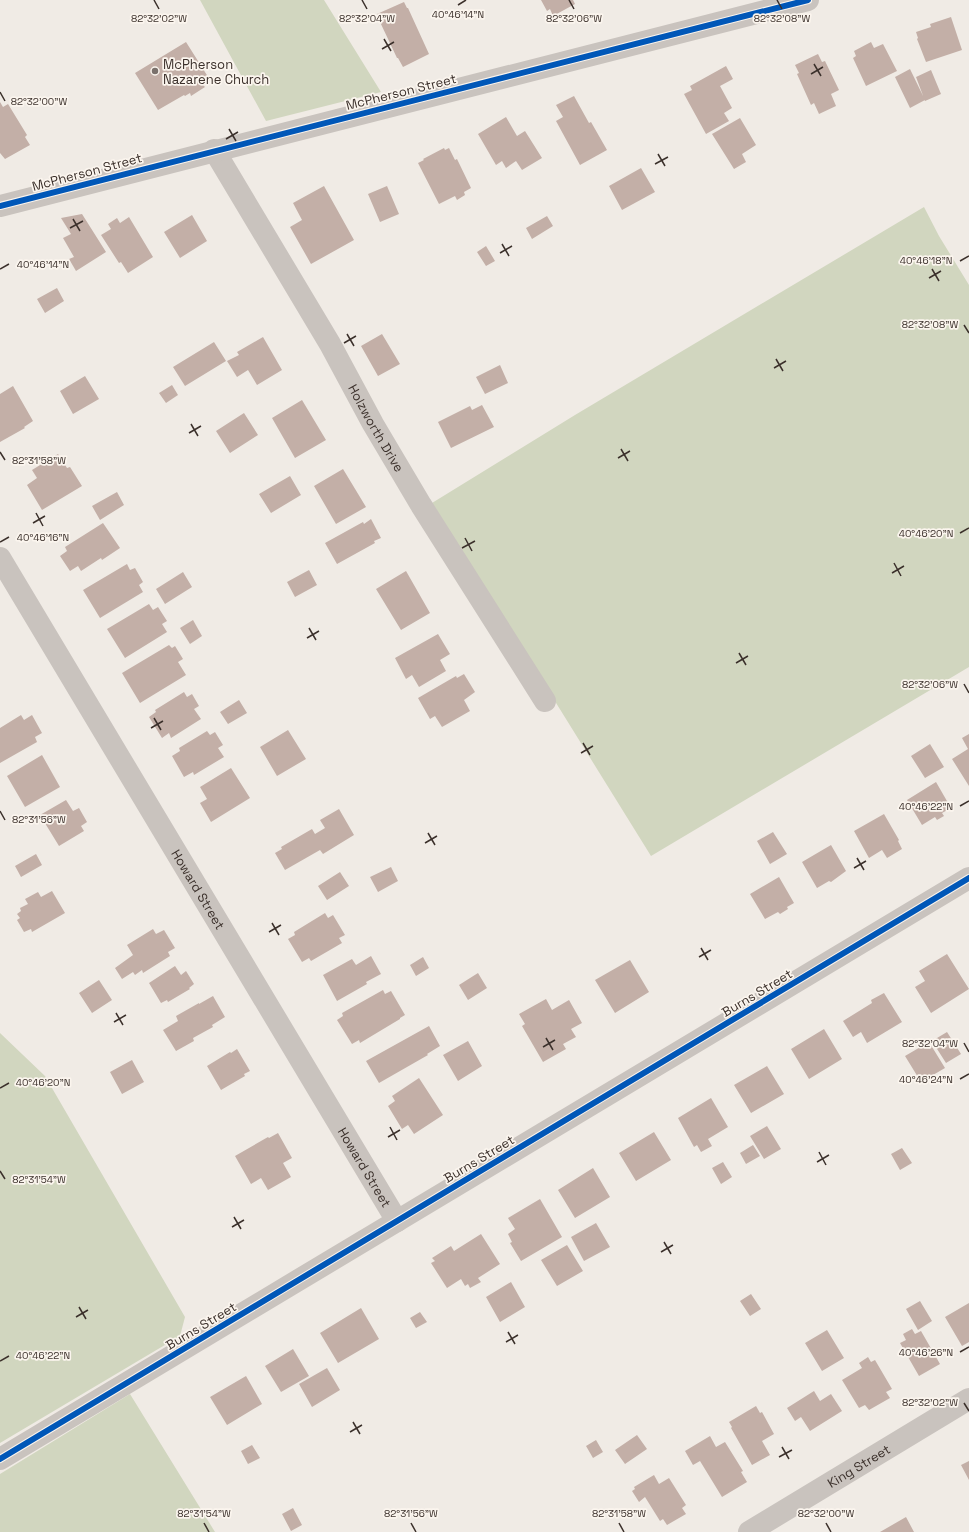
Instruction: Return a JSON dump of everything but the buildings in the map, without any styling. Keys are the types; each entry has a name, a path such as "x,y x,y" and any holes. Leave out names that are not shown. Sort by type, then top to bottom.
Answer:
{"street":[{"name":"McPherson Street","path":"0,206 214,150 808,0"},
{"name":"Holzworth Drive","path":"214,150 330,344 360,398 372,424 417,499 545,701"},
{"name":"Howard Street","path":"0,558 397,1221"},
{"name":"Burns Street","path":"0,1459 969,878"},
{"name":"King Street","path":"749,1532 969,1399"}],"green space":[{"path":"200,0 324,0 381,92 266,121"},
{"path":"924,207 939,236 969,285 969,667 651,856 432,503 575,415"},
{"path":"0,1033 45,1076 185,1317 180,1336 0,1443"},
{"path":"130,1394 215,1532 0,1532 0,1474"}],"cycle path":[{"path":"0,206 808,0"},
{"path":"0,1459 969,878"}],"place":[{"name":"McPherson Nazarene Church","path":"155,71"}]}
